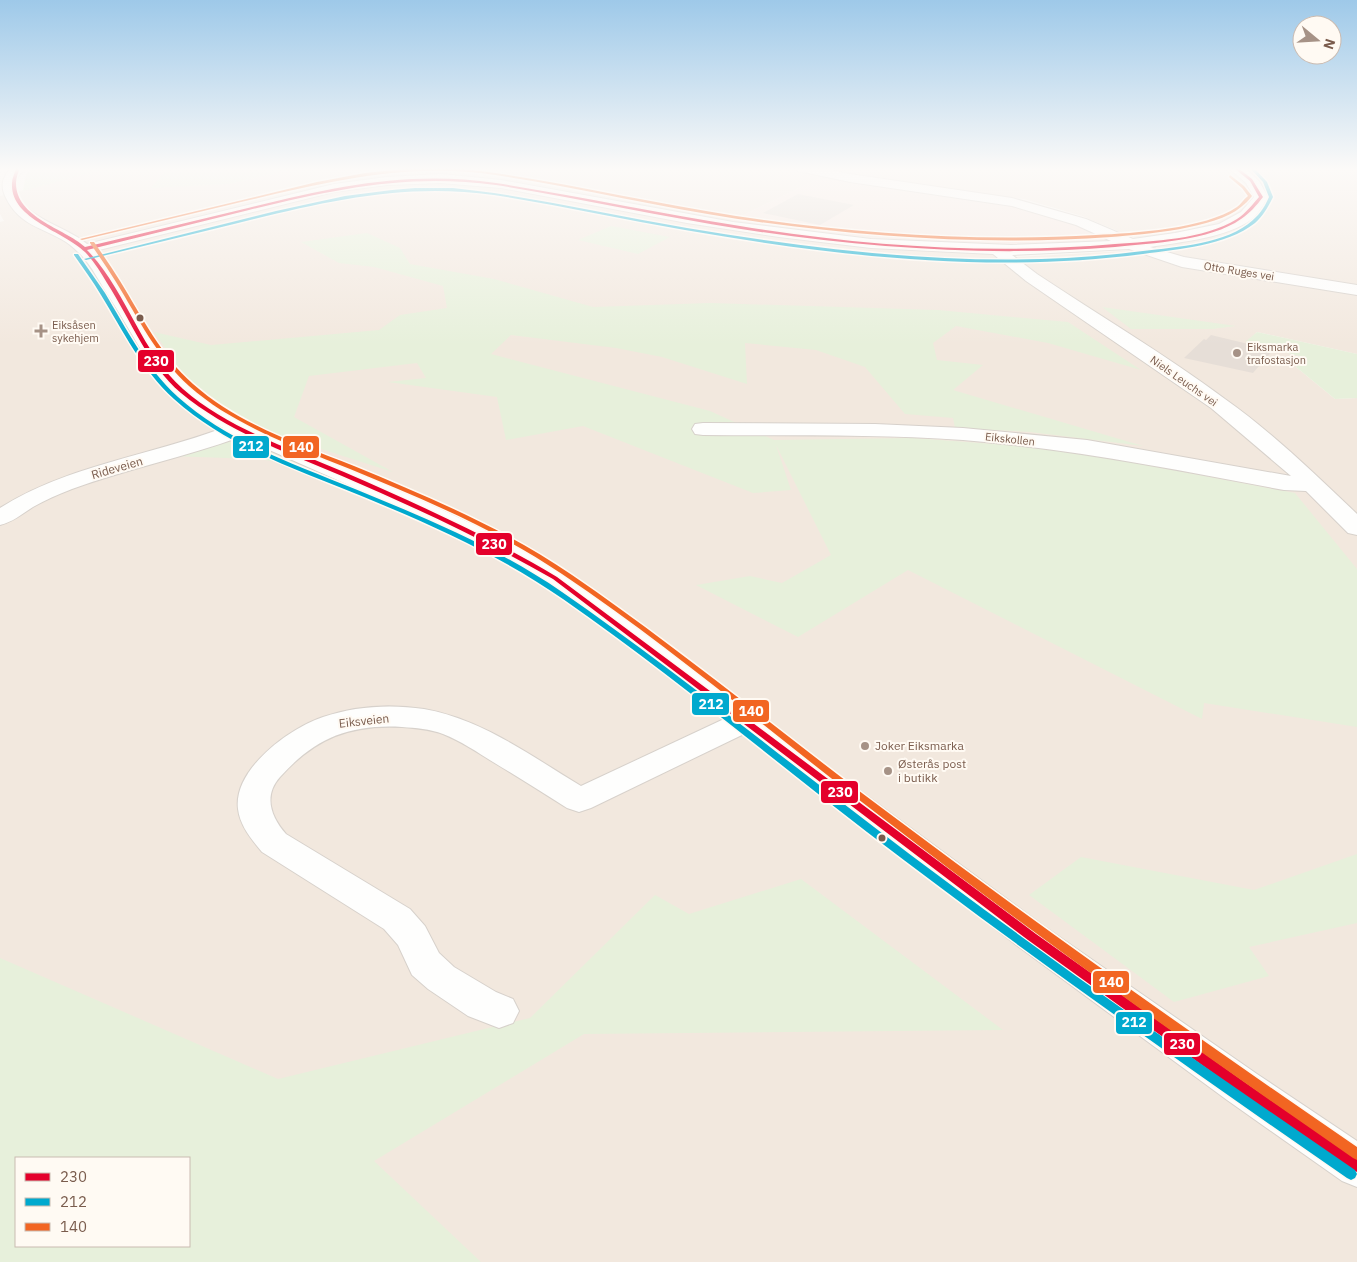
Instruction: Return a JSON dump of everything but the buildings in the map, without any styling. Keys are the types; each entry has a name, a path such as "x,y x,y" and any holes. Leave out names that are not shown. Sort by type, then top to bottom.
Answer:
{"street":[{"path":"47,227 72,239 84,249 130,315 155,359 179,388 204,408 240,429 316,464 414,504 478,534 526,560 586,600 1032,937 1242,1087 1357,1166"},
{"path":"84,249 174,227"},
{"path":"743,227 820,238 914,247 998,250 1130,244 1195,234 1222,227"},
{"name":"Otto Ruges vei","path":"1092,227 1130,244 1182,262 1357,290"},
{"name":"Niels Leuchs vei","path":"998,250 1007,260 1044,286 1198,389 1277,451 1357,528"},
{"name":"Rideveien","path":"0,518 16,507 56,488 196,445 240,429"},
{"name":"Eikskollen","path":"703,429 875,430 963,434 1087,447 1284,483 1313,484"},
{"name":"Eiksveien","path":"498,1011 482,1004 425,964 412,936 397,919 274,842 260,825 254,805 255,791 262,776 280,758 309,736 332,725 353,720 401,718 453,727 469,734 579,800 746,721"}],"shaded area":[{"path":"0,227 783,227 992,246 1017,257 1161,249 1108,227 1357,227 1357,354 1257,332 1246,342 1303,357 1296,367 1335,399 1357,398 1357,1262 351,1262 0,978"},
{"path":"765,227 1080,227 1113,241 992,246 900,242"}],"green space":[{"path":"609,227 670,237 638,254 578,240"},
{"path":"367,233 400,248 410,264 494,279 593,307 710,303 938,310 1068,322 1141,370 1048,343 956,326 933,343 937,360 983,365 953,390 1143,446 1030,432 955,428 953,418 905,414 865,367 816,350 745,343 747,384 662,357 616,348 511,335 491,354 710,411 774,440 913,438 1007,445 1093,455 1295,493 1357,569 1357,727 1204,703 1202,719 908,570 798,637 696,585 750,576 782,583 831,555 776,445 791,490 753,493 583,426 506,440 497,397 388,382 426,378 417,363 309,376 294,417 393,472 271,433 236,416 184,375 154,332 211,345 379,330 400,315 447,308 443,286 374,267 339,263 301,242"},
{"path":"1102,307 1236,326 1212,329 1131,329"},
{"path":"1257,332 1357,354 1357,398 1335,399 1296,367 1303,357 1245,342"},
{"path":"228,442 257,446 301,465 257,459 169,456"},
{"path":"1357,854 1357,923 1249,947 1269,976 1174,1002 1029,895 1081,857 1254,890"},
{"path":"801,879 1003,1030 584,1034 374,1161 481,1262 0,1262 0,958 278,1079 530,1018 655,895 689,914"}],"transit line":[{"name":"230","path":"50,227 73,240 88,253 113,288 155,360 167,376 198,403 254,436 446,520 555,578 1032,937 1242,1087 1357,1166"},
{"name":"140","path":"82,239 132,227"},
{"name":"230","path":"84,249 175,227"},
{"name":"212","path":"86,259 216,227"},
{"name":"212","path":"675,227 805,247 866,254 988,261 1109,257 1213,241 1247,227"},
{"name":"230","path":"734,227 854,242 970,250 1085,248 1142,243 1191,236 1224,227"},
{"name":"140","path":"810,227 886,235 986,239 1125,235 1180,227"},
{"name":"140","path":"92,243 105,260 162,353 191,385 209,399 228,412 268,433 462,515 514,542 565,573 687,662 887,817 1061,946 1357,1154"},
{"name":"212","path":"76,255 101,291 147,366 177,399 213,426 253,448 448,531 502,558 553,589 674,676 871,830 1049,962 1351,1174"}],"place":[{"name":"Eiksåsen sykehjem","path":"41,331"},
{"name":"Eiksmarka trafostasjon","path":"1237,353"},
{"name":"Joker Eiksmarka","path":"865,746"},
{"name":"Østerås post i butikk","path":"888,771"}]}
